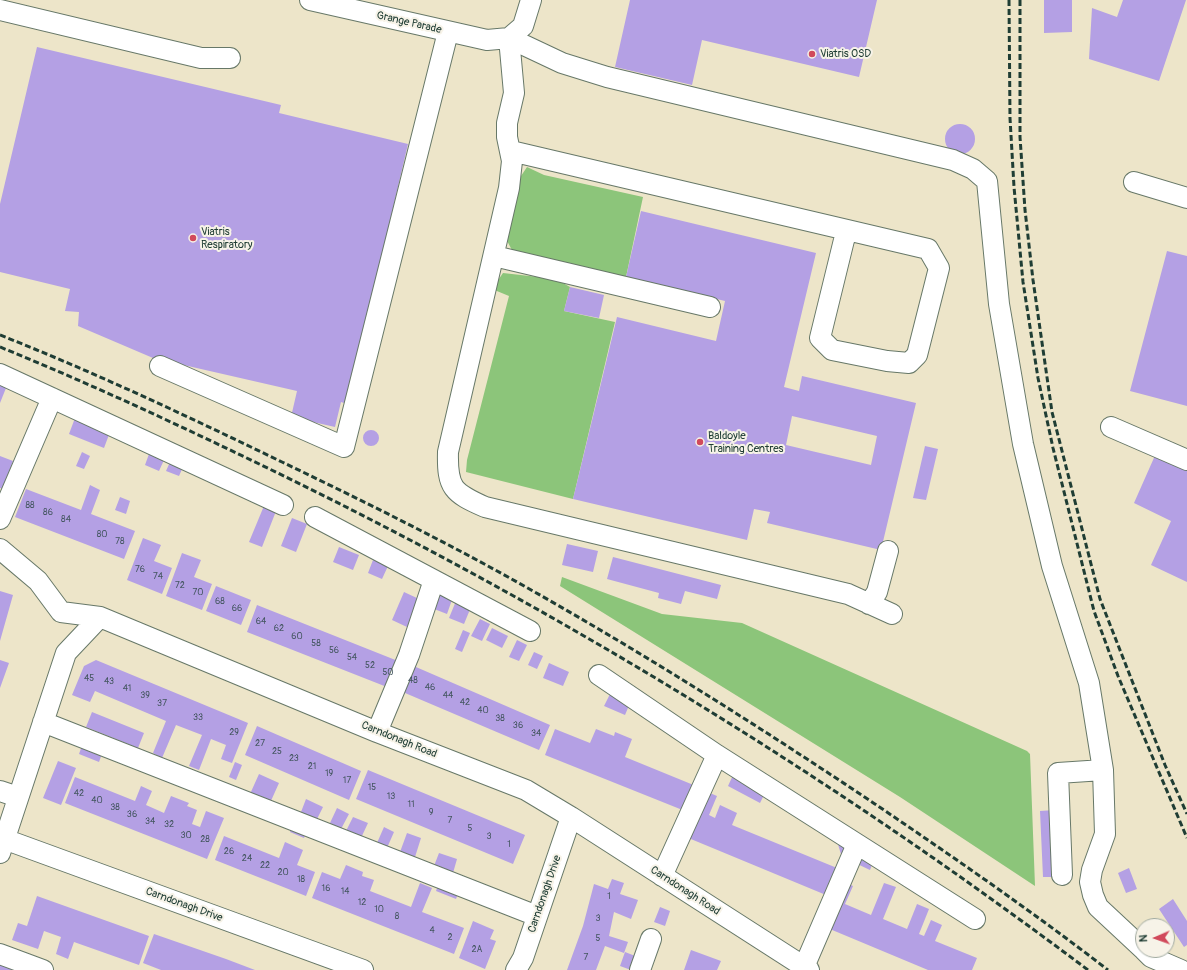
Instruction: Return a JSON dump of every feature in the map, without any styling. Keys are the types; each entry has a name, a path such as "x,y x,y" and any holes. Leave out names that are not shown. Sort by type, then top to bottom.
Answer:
{"street":[{"name":"Grange Parade","path":"310,0 486,40 509,38"},
{"path":"509,38 523,26 531,0"},
{"path":"0,10 201,58 230,58"},
{"path":"160,366 344,447 448,32"},
{"path":"509,38 514,93 507,123 507,138 512,161 509,188 448,452 447,470 451,486 464,498 485,507 848,594 892,614"},
{"path":"509,38 562,63 606,77 953,160 973,169 987,181 999,304 1023,444 1052,566 1089,683 1103,770 1105,834 1092,870 1090,882 1098,907 1135,942"},
{"path":"511,151 928,249 939,268 917,355 909,363 887,361 832,350 820,338 844,240 848,231"},
{"path":"1134,182 1187,198"},
{"path":"494,256 710,307"},
{"path":"0,374 283,505"},
{"path":"0,520 52,398"},
{"path":"1111,427 1187,460"},
{"path":"315,517 530,631"},
{"name":"Carndonagh Road","path":"0,549 38,581 61,612 100,617 377,732 526,790 571,816 797,967"},
{"path":"869,604 877,592 888,551"},
{"path":"377,732 408,655 434,580"},
{"name":"Carndonagh Drive","path":"100,617 66,652 43,722 9,794 2,846 363,970"},
{"path":"599,675 717,755 975,919"},
{"path":"43,722 537,916"},
{"path":"662,876 717,755"},
{"path":"1062,875 1058,773 1103,770"},
{"name":"Carndonagh Drive","path":"516,970 523,958 571,816"},
{"path":"797,967 857,844"},
{"path":"640,970 651,938"},
{"path":"0,954 42,970"},
{"path":"1153,958 1181,970"}],"green space":[{"path":"527,167 544,175 643,197 626,277 514,254 504,235 517,182"},
{"path":"503,273 556,279 570,287 564,311 615,322 573,499 466,472 467,460 509,296 492,289"},
{"path":"562,577 662,614 742,623 1027,751 1030,754 1035,886 900,797 560,586"}],"building":[{"name":"Viatris OSD","path":"630,0 877,0 859,77 702,40 692,85 615,67"},
{"path":"1044,0 1072,0 1072,32 1044,33"},
{"path":"1123,0 1186,0 1159,81 1089,59 1092,8 1117,17"},
{"name":"Viatris Respiratory","path":"37,47 281,105 279,113 408,144 347,404 341,402 335,427 291,417 297,391 153,358 78,326 79,312 65,311 70,289 0,272 0,204"},
{"path":"960,124 966,125 974,133 974,145 966,153 960,154 954,153 946,145 945,139 946,133 954,125"},
{"path":"641,211 816,253 784,387 799,391 802,376 916,403 881,550 767,523 770,512 754,509 747,540 573,499 617,317 716,341 725,301 626,277","holes":["792,416 877,436 871,465 786,445"]},
{"path":"1167,251 1187,256 1187,406 1130,391"},
{"path":"570,287 604,295 599,318 564,311"},
{"path":"0,385 6,388 0,403"},
{"path":"75,418 110,432 104,448 69,434"},
{"path":"371,430 377,432 379,438 377,444 371,446 365,444 363,438 365,432"},
{"path":"925,446 938,449 926,500 913,498"},
{"path":"1157,451 1187,465 1187,582 1151,565 1171,521 1134,503"},
{"path":"82,452 90,456 84,469 76,466"},
{"path":"149,454 164,460 159,471 145,465"},
{"path":"0,456 13,461 3,489 0,488"},
{"path":"170,462 183,467 179,476 166,471"},
{"path":"90,485 100,490 91,514 135,531 124,559 15,517 26,489 81,510"},
{"path":"120,497 130,501 126,514 115,510"},
{"path":"266,501 278,506 262,547 249,542"},
{"path":"292,518 307,524 296,552 281,546"},
{"path":"143,538 161,545 154,561 172,568 162,594 127,580"},
{"path":"567,544 598,551 593,572 562,565"},
{"path":"339,547 359,555 353,570 333,562"},
{"path":"182,553 201,560 194,577 212,584 202,610 166,596"},
{"path":"613,557 721,585 717,599 685,591 681,604 658,598 659,593 607,579"},
{"path":"373,560 388,566 382,579 368,573"},
{"path":"216,586 251,600 241,625 206,611"},
{"path":"0,591 13,595 0,641"},
{"path":"404,592 419,599 407,627 392,620"},
{"path":"446,594 453,597 447,614 429,607 432,598"},
{"path":"456,601 471,607 464,624 449,618"},
{"path":"257,605 403,663 392,689 247,632"},
{"path":"480,619 490,624 482,641 471,636"},
{"path":"492,628 508,636 502,648 486,640"},
{"path":"463,630 470,633 462,652 455,649"},
{"path":"517,640 527,645 519,661 509,657"},
{"path":"534,652 543,656 537,669 528,665"},
{"path":"0,660 9,663 0,688"},
{"path":"96,660 248,723 232,763 221,759 226,745 211,739 199,770 189,766 202,735 176,725 162,758 153,753 166,721 95,691 90,702 72,695 84,666"},
{"path":"549,663 569,672 563,686 543,678"},
{"path":"409,664 550,725 539,750 398,690"},
{"path":"610,694 630,703 625,715 604,706"},
{"path":"92,712 144,733 138,748 86,727"},
{"path":"257,726 361,771 349,800 245,755"},
{"path":"555,729 590,743 596,729 614,736 615,732 632,739 625,757 696,786 685,811 545,755"},
{"path":"84,740 104,748 99,762 79,754"},
{"path":"58,761 76,768 61,805 43,798"},
{"path":"235,762 242,765 236,780 229,777"},
{"path":"368,770 525,835 513,864 356,799"},
{"path":"735,771 768,787 760,803 728,786"},
{"path":"259,774 279,783 270,803 250,794"},
{"path":"75,777 135,801 141,786 152,791 146,805 164,813 171,796 189,803 187,806 197,810 192,824 200,827 206,811 224,818 207,859 65,803"},
{"path":"705,791 717,796 709,815 715,818 720,805 737,813 732,825 837,868 826,895 686,837"},
{"path":"306,799 323,807 317,819 301,812"},
{"path":"337,808 349,814 341,829 330,823"},
{"path":"1055,810 1058,877 1043,877 1040,811"},
{"path":"353,817 368,823 361,838 346,831"},
{"path":"294,822 308,828 304,838 290,832"},
{"path":"384,827 394,832 387,848 377,843"},
{"path":"407,833 421,838 415,857 400,852"},
{"path":"224,836 279,858 285,842 303,850 297,865 315,872 306,896 215,860"},
{"path":"844,838 851,858 843,861 837,841"},
{"path":"856,849 875,857 870,870 851,861"},
{"path":"439,853 457,859 453,873 434,866"},
{"path":"346,865 363,872 362,876 374,880 370,891 411,907 420,883 432,888 422,912 464,928 454,954 312,898 322,872 340,879"},
{"path":"1129,868 1137,889 1126,893 1118,873"},
{"path":"612,879 624,883 620,894 638,900 631,919 614,912 609,936 628,942 624,953 605,946 596,970 567,970 583,926 594,884 608,889"},
{"path":"440,880 460,888 456,899 436,891"},
{"path":"844,882 853,886 845,904 871,915 884,883 896,887 883,919 907,929 917,904 929,909 919,934 924,936 931,920 942,925 935,941 977,958 972,970 928,970 825,927"},
{"path":"37,896 149,936 139,965 74,942 68,959 56,954 61,937 44,931 38,949 12,940 18,923 27,926"},
{"path":"1173,899 1187,921 1187,945 1184,947 1175,933 1175,918 1165,918 1159,909"},
{"path":"660,907 670,911 665,926 654,922"},
{"path":"473,921 494,930 490,939 496,941 485,969 459,958"},
{"path":"154,934 255,970 161,970 143,963"},
{"path":"691,950 721,961 717,970 684,970"},
{"path":"625,952 643,959 631,970 620,966"},
{"path":"0,963 16,970 0,970"}],"railway":[{"path":"1009,0 1010,118 1014,187 1023,282 1038,378 1053,448 1094,611 1118,676 1187,838"},
{"path":"1020,0 1020,137 1025,210 1033,280 1052,412 1100,599 1165,765 1187,814"},
{"path":"0,335 142,396 312,476 459,550 563,608 699,690 834,777 994,886 1108,970"},
{"path":"0,347 128,402 253,461 472,573 578,633 683,695 787,760 888,827 989,897 1088,970"}],"place":[{"name":"Viatris OSD","path":"812,54"},
{"name":"Viatris Respiratory","path":"193,238"},
{"name":"Baldoyle Training Centres","path":"700,442"}]}
